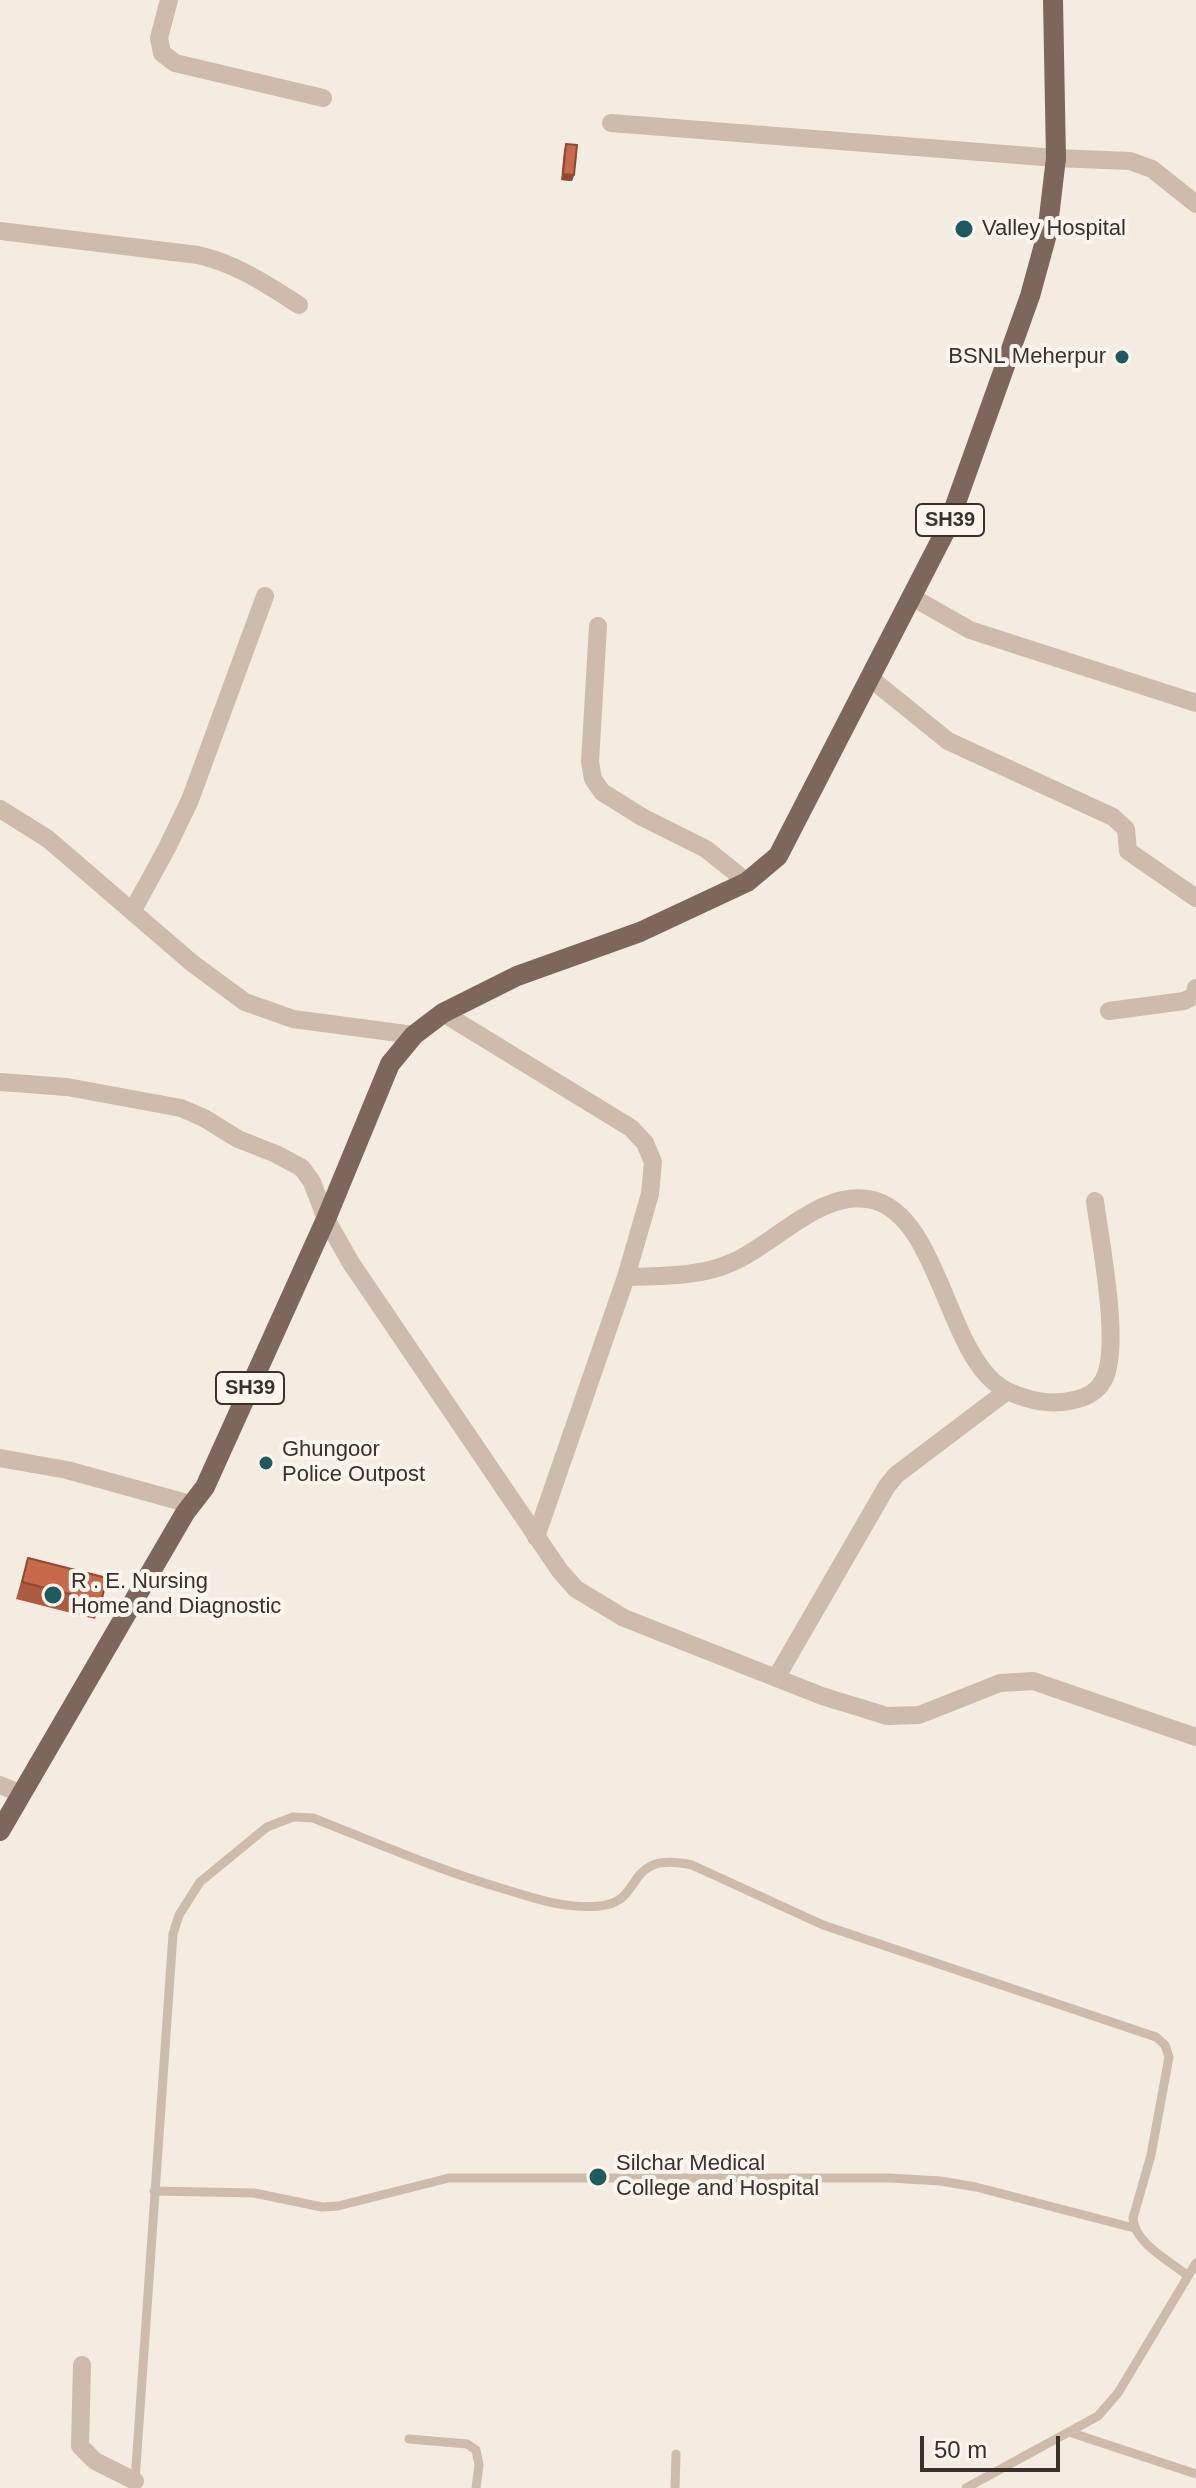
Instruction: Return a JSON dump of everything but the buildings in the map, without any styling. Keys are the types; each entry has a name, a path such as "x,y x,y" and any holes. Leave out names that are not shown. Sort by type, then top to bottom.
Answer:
{"main road":[{"name":"SH39","path":"0,1831 190,1504 205,1487 326,1219 390,1064 414,1035 443,1013 517,976 640,932 747,882 778,856 947,528 1030,296 1047,234 1056,158 1053,0"}],"street":[{"path":"169,0 159,38 162,53 175,63 323,98"},
{"path":"611,123 1056,158 1130,161 1152,169 1196,204"},
{"path":"0,231 225,261 299,305"},
{"path":"133,910 190,800 265,596"},
{"path":"912,597 970,630 1196,703"},
{"path":"598,626 590,762 593,779 602,792 642,817 706,849 747,882"},
{"path":"870,678 948,741 1113,817 1126,829 1128,851 1196,898"},
{"path":"0,809 48,839 192,963 245,1002 293,1019 414,1035"},
{"path":"1109,1011 1184,1001 1194,996 1196,988"},
{"path":"443,1013 631,1128 645,1143 653,1162 653,1176 626,1277 536,1537"},
{"path":"0,1082 67,1087 181,1108 238,1139 302,1168 312,1182 326,1219 390,1322 560,1571 576,1589 594,1602 624,1618 867,1711 900,1717 919,1715 1000,1683 1033,1681 1196,1737"},
{"path":"626,1277 664,1276 732,1263 824,1207 852,1198 874,1200 892,1209 913,1232 976,1361 994,1382 1007,1391 1034,1401 1061,1403 1083,1398 1103,1381 1109,1364 1107,1293 1095,1201"},
{"path":"776,1678 887,1486 896,1475 1007,1391"},
{"path":"0,1458 67,1470 190,1504"},
{"path":"0,1785 22,1794"},
{"path":"82,2365 80,2446 95,2461 135,2484"}],"lane":[{"path":"135,2484 173,1934 179,1915 200,1882 267,1827 293,1817 313,1818 446,1872 544,1902 580,1907 605,1906 621,1900 644,1868 656,1863 672,1860 692,1865 823,1925 1156,2037 1165,2045 1169,2057 1151,2155 1133,2218 1134,2228"},
{"path":"154,2191 254,2193 322,2207 338,2206 449,2178 889,2178 940,2181 976,2187 1134,2228 1147,2243 1188,2276"},
{"path":"966,2488 1007,2464 1072,2433 1098,2416 1118,2393 1196,2263"},
{"path":"1072,2433 1196,2474"},
{"path":"409,2439 467,2444 476,2450 479,2465 476,2488"},
{"path":"675,2488 676,2454"}],"place":[{"name":"Valley Hospital","path":"964,229"},
{"name":"BSNL Meherpur","path":"1122,357"},
{"name":"Ghungoor Police Outpost","path":"266,1463"},
{"name":"R . E. Nursing Home and Diagnostic","path":"53,1595"},
{"name":"Silchar Medical College and Hospital","path":"598,2177"}]}
